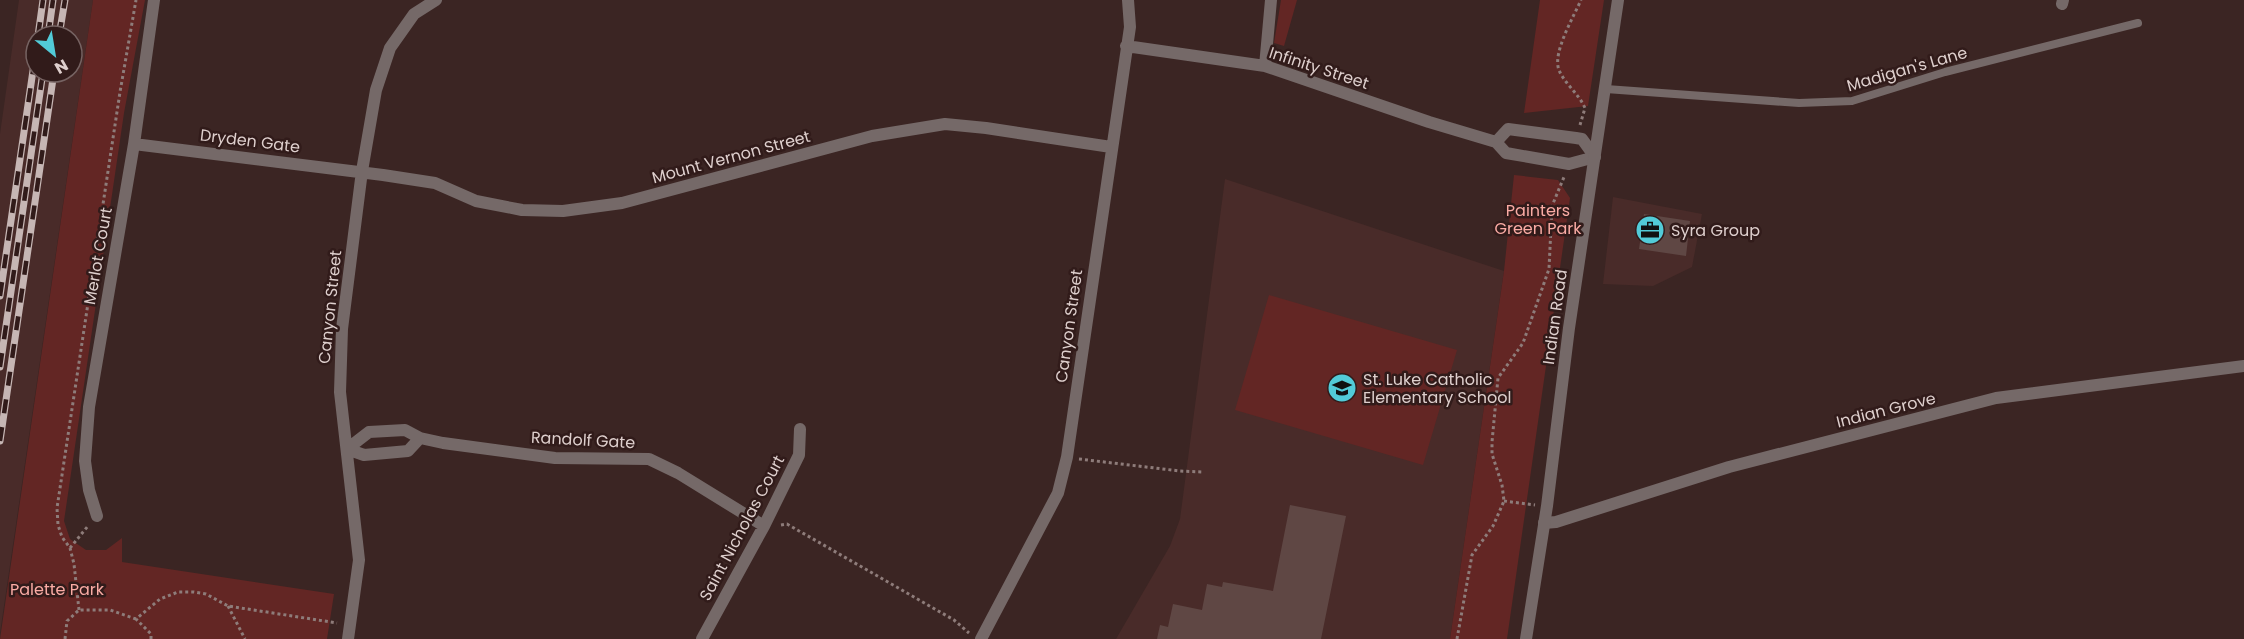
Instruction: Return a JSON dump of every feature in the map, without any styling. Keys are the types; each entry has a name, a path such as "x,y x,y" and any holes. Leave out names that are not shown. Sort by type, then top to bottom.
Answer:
{"street":[{"name":"Merlot Court","path":"97,516 89,490 85,462 89,407 134,144 154,0"},
{"name":"Canyon Street","path":"348,639 359,560 340,392 342,329 362,171 376,90 390,48 414,14 436,0"},
{"name":"Canyon Street","path":"981,639 1058,493 1067,457 1130,27 1128,0"},
{"path":"1265,66 1271,0"},
{"name":"Indian Road","path":"1526,639 1547,507 1569,328 1618,0"},
{"name":"Infinity Street","path":"1126,46 1265,66 1429,122 1496,142 1506,153 1569,164 1595,157"},
{"name":"Mount Vernon Street","path":"362,171 435,183 476,201 522,210 562,211 622,203 872,136 945,124 1111,147"},
{"path":"1496,142 1508,129 1576,138 1582,139 1595,157"},
{"name":"Dryden Gate","path":"134,144 362,171"},
{"name":"Indian Grove","path":"1544,523 1556,522 1729,467 1996,398 2244,366"},
{"name":"Saint Nicholas Court","path":"702,639 764,526 799,455 800,429"},
{"name":"Randolf Gate","path":"347,449 369,432 405,430 420,438 443,443 555,458 649,459 678,473 764,526"},
{"path":"347,449 364,454 408,451 420,438"}],"lane":[{"name":"Madigan's Lane","path":"1606,89 1799,103 1852,101 1945,72 2138,23"}],"path":[{"path":"1576,138 1585,108 1581,99 1558,69 1557,56 1581,0"},
{"path":"1457,639 1473,555 1493,526 1504,501 1502,485 1492,454 1498,378 1522,343 1549,270 1552,206 1569,164"},
{"path":"1067,457 1203,472"},
{"path":"1504,501 1547,507"},
{"path":"70,548 97,516"},
{"path":"764,526 787,524 954,620 976,639"},
{"path":"136,619 160,599 178,592 206,594 228,606 350,625"},
{"path":"228,606 245,639"},
{"path":"64,639 67,621 79,610 110,610 136,619 151,634 151,639"}],"shaded area":[{"path":"19,0 93,0 84,61 84,24 24,24 24,84 81,84 0,633 0,134"},
{"name":"St. Luke Catholic Elementary School","path":"1225,179 1504,271 1450,639 1116,639 1170,546 1180,519"},
{"path":"1613,197 1702,214 1692,267 1653,286 1603,284"}],"green space":[{"name":"Palette Park","path":"93,0 145,0 124,113 64,521 70,539 86,550 106,550 122,538 122,562 334,594 327,639 0,639 81,84 84,84 84,62"},
{"path":"1281,0 1297,0 1284,46 1274,43"},
{"path":"1540,0 1604,0 1588,106 1524,113"},
{"name":"Painters Green Park","path":"1514,175 1558,180 1570,198 1507,639 1450,639 1504,271"},
{"path":"1269,295 1457,350 1423,465 1235,410"}],"building":[{"path":"1644,214 1690,221 1686,256 1639,249"},
{"path":"1290,505 1346,516 1321,639 1157,639 1160,625 1168,627 1173,604 1202,610 1207,584 1222,587 1223,582 1273,591"}],"railway":[{"path":"40,24 43,0"},
{"path":"50,24 53,0"},
{"path":"61,24 65,0"},
{"path":"0,296 31,84"},
{"path":"0,367 41,84"},
{"path":"0,441 52,84"}],"place":[{"name":"Syra Group","path":"1650,230"},
{"name":"St. Luke Catholic Elementary School","path":"1342,388"}]}
